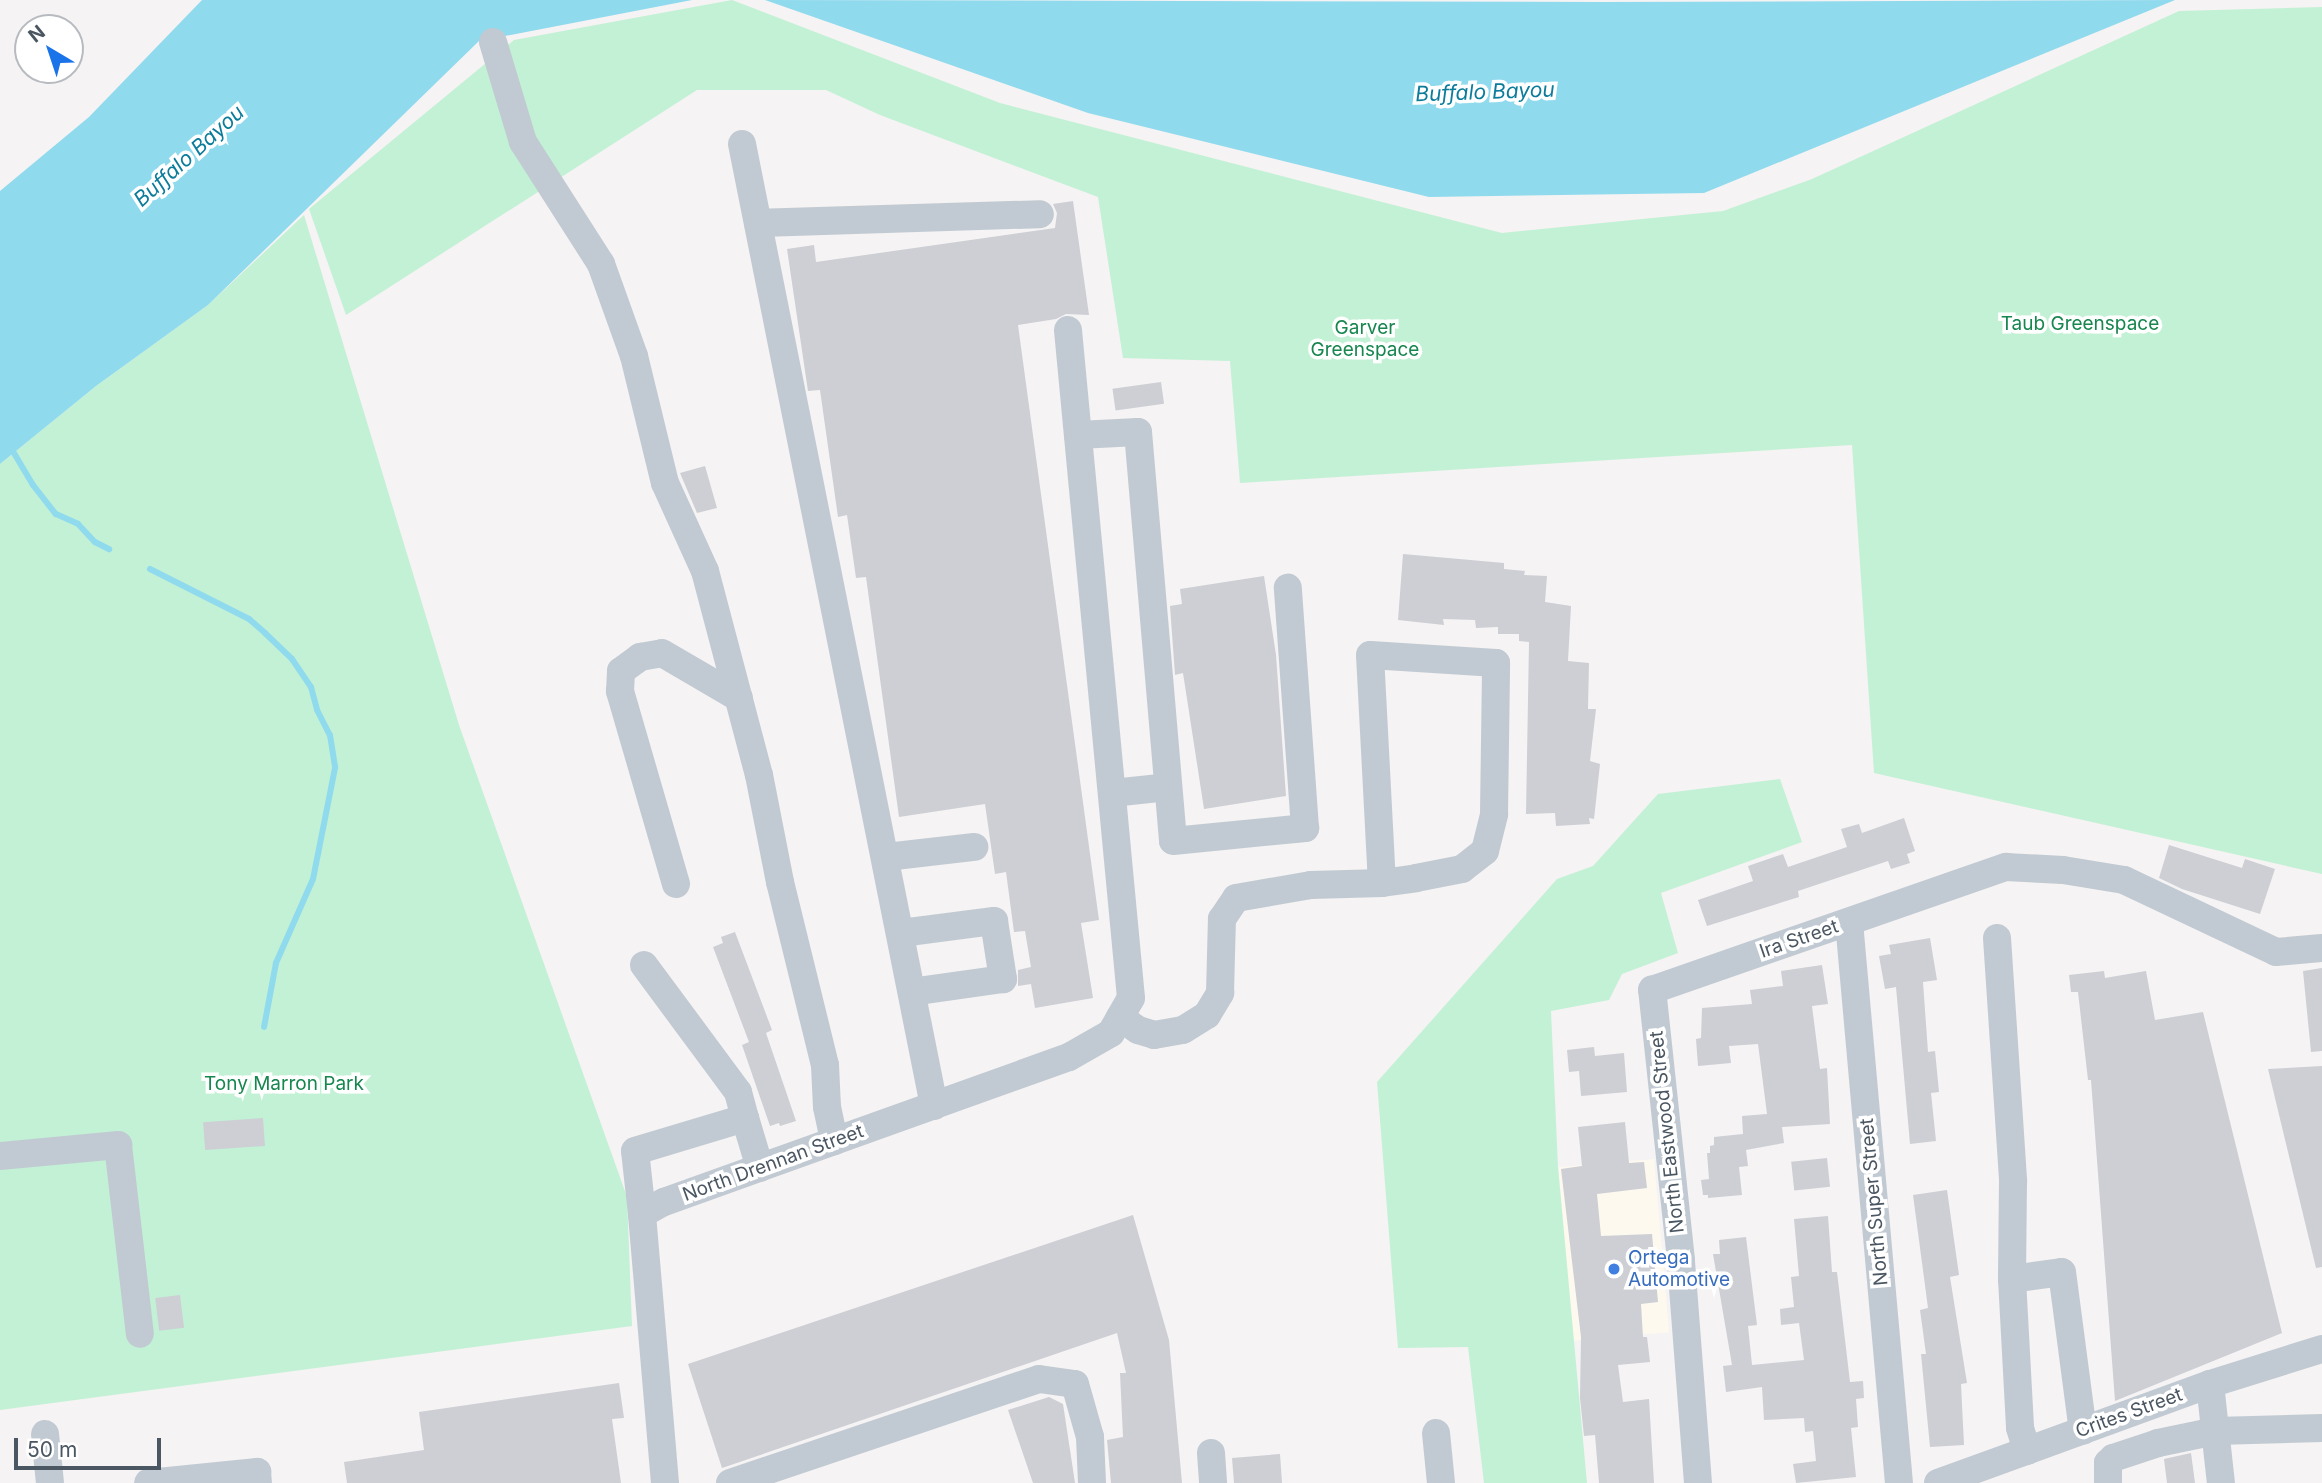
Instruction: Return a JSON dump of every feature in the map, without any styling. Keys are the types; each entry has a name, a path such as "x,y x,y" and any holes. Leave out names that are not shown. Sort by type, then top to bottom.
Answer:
{"street":[{"path":"493,42 523,142 601,264 634,356 655,452 677,514 705,571 759,775 779,882 825,1065 827,1107 835,1141"},
{"path":"742,144 934,1106"},
{"path":"758,223 1040,215"},
{"path":"1068,330 1111,793 1168,787"},
{"path":"1078,435 1138,432 1173,841 1305,828 1288,588"},
{"path":"676,884 620,691 621,671 640,657 662,653 739,698"},
{"path":"1120,1017 1138,1030 1154,1035 1183,1030 1207,1015 1220,993 1222,919 1236,898 1311,885 1382,883 1462,869 1485,850 1494,814 1496,663 1370,655 1382,883"},
{"name":"North Drennan Street","path":"642,1214 664,1202 1069,1057 1111,1032 1131,998 1111,793"},
{"path":"886,857 974,847"},
{"name":"Ira Street","path":"1652,990 2006,867 2063,870 2124,880 2276,952 2322,948"},
{"path":"901,933 994,922 1003,979 912,992"},
{"name":"North Super Street","path":"1849,922 1899,1483"},
{"path":"1997,938 2013,1181 2012,1279 2020,1428 2027,1451"},
{"path":"644,965 738,1092 760,1168"},
{"name":"North Eastwood Street","path":"1652,990 1681,1260 1698,1483"},
{"path":"665,1483 635,1151 745,1118"},
{"path":"0,1156 118,1145 140,1334"},
{"path":"2012,1279 2062,1272 2083,1430"},
{"name":"Crites Street","path":"1938,1483 2210,1384 2322,1349"},
{"path":"730,1483 1039,1379 1075,1384 1090,1437 1092,1483"},
{"path":"2210,1384 2221,1483"},
{"path":"2109,1483 2108,1463 2113,1458 2158,1443 2216,1431 2322,1428"},
{"path":"1436,1433 1441,1483"},
{"path":"45,1434 50,1483"},
{"path":"1211,1453 1213,1483"},
{"path":"148,1483 257,1472 258,1483"}],"shaded area":[{"name":"Ortega Automotive","path":"1654,1159 1669,1332 1574,1341 1558,1167"}],"green space":[{"path":"732,0 1000,103 1502,233 1723,211 1812,179 2179,11 2322,7 2322,874 1874,773 1852,445 1240,483 1230,361 1123,358 1098,197 880,115 826,90 697,90 346,315 309,209 514,40"},
{"name":"Tony Marron Park","path":"304,215 459,725 627,1197 632,1326 0,1410 0,464 96,386 208,305"},
{"path":"1780,779 1802,842 1661,893 1678,953 1622,974 1609,1000 1551,1011 1558,1167 1587,1483 1484,1483 1468,1347 1398,1348 1377,1082 1557,879 1593,866 1658,794"}],"water":[{"name":"Buffalo Bayou","path":"202,0 692,0 479,41 208,305 96,386 0,464 0,191 89,117"},
{"name":"Buffalo Bayou","path":"765,0 2175,0 1704,193 1429,197 1088,113"}],"building":[{"path":"1073,201 1089,315 1066,314 1056,319 1018,325 1099,920 1081,923 1093,998 1035,1008 1031,984 1018,986 1018,970 1031,967 1025,931 1014,932 1006,872 995,874 985,804 899,817 866,577 856,578 847,515 838,517 820,390 808,391 787,249 814,245 816,262 1055,228 1057,213 1053,204"},
{"path":"1161,382 1164,404 1116,411 1112,389"},
{"path":"705,466 717,508 697,513 680,473"},
{"path":"1403,554 1504,563 1504,569 1525,571 1524,575 1547,576 1545,602 1571,606 1568,661 1589,663 1588,709 1596,709 1590,761 1600,764 1594,819 1589,818 1590,824 1556,826 1555,813 1526,814 1529,642 1519,641 1519,634 1498,634 1498,627 1476,628 1475,620 1443,619 1444,625 1398,620"},
{"path":"1264,576 1276,655 1286,796 1204,809 1183,673 1175,675 1170,606 1182,604 1180,589"},
{"path":"1904,818 1915,851 1907,854 1910,863 1891,869 1888,861 1798,891 1799,897 1707,926 1698,900 1753,881 1748,866 1783,854 1788,867 1847,847 1841,829 1859,824 1862,833"},
{"path":"2169,845 2242,868 2245,859 2275,869 2260,914 2182,889 2159,878"},
{"path":"735,932 772,1030 766,1033 796,1121 780,1126 779,1123 770,1126 742,1045 749,1042 713,947 723,943 721,937"},
{"path":"1930,938 1937,980 1923,982 1928,1052 1935,1051 1939,1092 1931,1093 1936,1141 1910,1144 1896,987 1885,989 1879,956 1891,954 1889,945"},
{"path":"1822,965 1828,1004 1812,1006 1820,1069 1827,1068 1830,1124 1782,1127 1784,1143 1746,1150 1748,1166 1739,1167 1742,1195 1708,1198 1708,1195 1703,1195 1701,1180 1709,1179 1707,1153 1710,1153 1710,1146 1714,1145 1714,1137 1743,1134 1742,1116 1767,1114 1758,1044 1729,1046 1731,1063 1698,1066 1696,1039 1701,1038 1702,1008 1752,1004 1750,990 1783,986 1781,971"},
{"path":"2322,968 2322,1051 2311,1052 2303,971"},
{"path":"2104,971 2105,978 2146,971 2155,1020 2203,1012 2282,1333 2115,1401 2091,1080 2088,1080 2078,992 2071,992 2069,975"},
{"path":"1594,1047 1595,1056 1624,1053 1627,1092 1581,1096 1579,1071 1569,1072 1567,1050"},
{"path":"2322,1066 2322,1267 2316,1268 2268,1069"},
{"path":"263,1118 265,1146 205,1150 203,1122"},
{"path":"1625,1122 1629,1163 1644,1162 1647,1188 1597,1194 1601,1236 1652,1234 1658,1302 1641,1304 1643,1337 1647,1337 1650,1362 1618,1365 1623,1402 1649,1399 1654,1483 1599,1483 1595,1435 1584,1436 1580,1398 1581,1337 1561,1169 1582,1166 1578,1127"},
{"path":"1827,1158 1830,1187 1794,1191 1791,1162"},
{"path":"1947,1190 1959,1275 1950,1277 1967,1383 1961,1384 1964,1445 1930,1447 1921,1354 1926,1354 1920,1310 1928,1308 1913,1195"},
{"path":"1133,1215 1169,1340 1182,1483 1111,1483 1107,1440 1123,1437 1120,1373 1126,1373 1117,1333 722,1468 688,1364"},
{"path":"1828,1216 1832,1272 1837,1272 1850,1382 1863,1381 1864,1398 1856,1399 1858,1427 1851,1428 1856,1477 1796,1483 1793,1464 1816,1461 1813,1431 1805,1432 1804,1418 1764,1420 1762,1387 1726,1392 1723,1366 1732,1365 1713,1254 1720,1254 1719,1240 1746,1237 1757,1325 1748,1326 1752,1365 1804,1360 1799,1323 1781,1325 1780,1309 1794,1307 1791,1277 1799,1276 1794,1219"},
{"path":"180,1295 184,1328 159,1331 155,1298"},
{"path":"619,1383 624,1418 612,1419 621,1483 347,1483 344,1462 424,1450 419,1412"},
{"path":"1049,1397 1063,1404 1075,1483 1033,1483 1008,1410"},
{"path":"2191,1453 2195,1483 2167,1483 2164,1459"},
{"path":"1280,1454 1282,1483 1234,1483 1232,1458"}],"waterway":[{"path":"11,448 33,485 56,514 78,524 95,542 109,549"},
{"path":"150,569 249,619 265,633 292,659 311,687 317,710 330,735 335,768 313,879 276,963 264,1027"}],"place":[{"name":"Ortega Automotive","path":"1614,1269"}],"park label":[{"name":"Taub Greenspace","path":"2080,324"},
{"name":"Garver Greenspace","path":"1365,339"}]}
